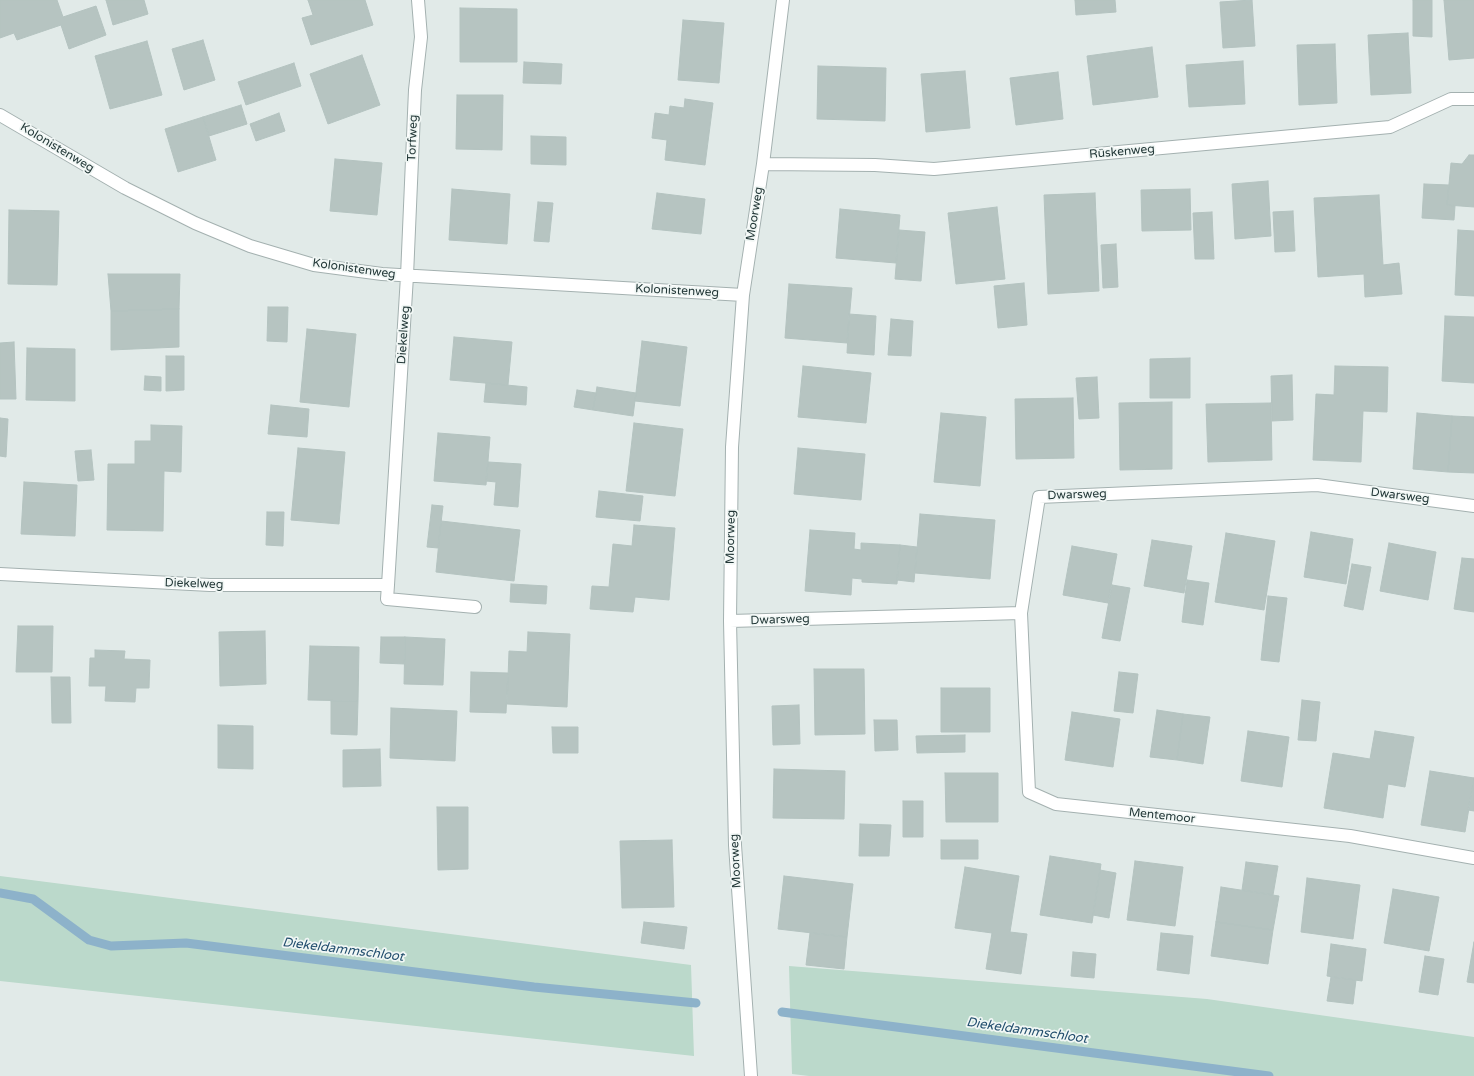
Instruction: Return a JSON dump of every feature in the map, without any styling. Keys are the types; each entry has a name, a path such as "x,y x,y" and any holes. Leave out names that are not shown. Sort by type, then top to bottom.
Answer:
{"street":[{"name":"Torfweg","path":"407,276 415,90 421,37 418,0"},
{"name":"Moorweg","path":"751,1076 735,845 730,621 732,448 743,295 763,164 783,0"},
{"name":"Rüskenweg","path":"763,164 875,165 934,169 1390,127 1451,99 1474,99"},
{"name":"Kolonistenweg","path":"0,115 125,188 196,223 250,246 314,265 407,276 743,295"},
{"name":"Diekelweg","path":"407,276 387,599 475,607"},
{"name":"Dwarsweg","path":"730,621 1021,613 1039,497 1316,485 1474,506"},
{"name":"Diekelweg","path":"0,574 210,585 388,585"},
{"name":"Mentemoor","path":"1021,613 1029,792 1056,804 1350,836 1474,858"}],"green space":[{"path":"0,876 691,965 694,1056 0,981"},
{"path":"789,966 1207,999 1474,1037 1474,1076 809,1076 792,1074"}],"building":[{"path":"0,0 57,0 63,17 96,6 106,35 69,49 61,25 17,40 14,33 0,38"},
{"path":"106,0 144,0 148,14 113,25"},
{"path":"308,0 365,0 373,25 311,45 302,18 313,15"},
{"path":"1075,0 1115,0 1116,12 1076,15"},
{"path":"1252,0 1255,46 1223,48 1220,2"},
{"path":"1413,0 1432,0 1432,37 1413,36"},
{"path":"1444,0 1474,0 1474,58 1449,60"},
{"path":"460,8 517,9 517,62 460,62"},
{"path":"683,20 724,23 719,83 678,80"},
{"path":"1408,33 1411,93 1371,95 1368,35"},
{"path":"203,40 215,80 184,90 172,49"},
{"path":"147,41 162,95 110,109 95,56"},
{"path":"1335,44 1337,103 1299,105 1297,45"},
{"path":"1152,47 1158,97 1093,105 1087,56"},
{"path":"362,55 380,105 328,124 310,74"},
{"path":"1243,61 1245,104 1189,107 1186,65"},
{"path":"524,62 562,64 561,84 523,83"},
{"path":"294,63 301,86 246,105 238,82"},
{"path":"818,66 886,68 885,121 817,119"},
{"path":"965,71 970,128 926,132 921,74"},
{"path":"1058,72 1063,119 1016,125 1010,78"},
{"path":"457,95 503,95 502,150 456,149"},
{"path":"685,99 713,103 705,165 665,160 667,140 652,138 655,113 669,115 670,106 684,108"},
{"path":"241,105 247,124 209,136 203,117"},
{"path":"279,113 285,131 256,141 250,124"},
{"path":"203,117 216,160 178,172 165,129"},
{"path":"531,136 566,137 566,165 531,164"},
{"path":"1469,155 1474,155 1474,207 1447,205 1451,163 1462,164"},
{"path":"335,159 382,163 377,215 330,211"},
{"path":"1268,181 1271,236 1235,239 1232,184"},
{"path":"1424,184 1449,185 1447,205 1455,206 1454,220 1422,218"},
{"path":"452,189 510,194 507,244 449,240"},
{"path":"1190,189 1191,230 1142,231 1141,190"},
{"path":"657,193 705,199 701,234 652,229"},
{"path":"1095,193 1099,291 1048,294 1044,195"},
{"path":"1379,195 1383,265 1399,263 1402,294 1365,297 1364,274 1318,277 1314,198"},
{"path":"538,202 553,203 549,242 534,241"},
{"path":"997,207 1005,279 956,284 948,213"},
{"path":"840,209 900,215 896,263 836,258"},
{"path":"9,210 59,211 57,285 8,284"},
{"path":"1293,211 1295,251 1275,252 1273,212"},
{"path":"1212,212 1214,259 1195,259 1193,213"},
{"path":"899,230 925,232 921,281 895,279"},
{"path":"1458,230 1474,231 1474,296 1455,295"},
{"path":"1116,244 1118,287 1103,288 1101,245"},
{"path":"108,274 180,274 179,309 111,311"},
{"path":"1024,283 1027,325 998,328 994,286"},
{"path":"789,284 852,288 847,343 785,338"},
{"path":"268,307 288,307 287,342 267,341"},
{"path":"179,309 179,347 111,350 111,311"},
{"path":"849,314 876,316 874,355 847,353"},
{"path":"1445,316 1474,317 1474,383 1442,381"},
{"path":"891,319 913,321 911,356 888,355"},
{"path":"307,329 356,334 349,407 300,402"},
{"path":"454,337 512,342 508,385 450,380"},
{"path":"642,341 687,347 680,406 635,401"},
{"path":"14,342 16,399 0,399 0,343"},
{"path":"27,348 75,349 75,401 26,400"},
{"path":"166,356 184,356 184,390 166,391"},
{"path":"1190,358 1190,398 1150,398 1150,359"},
{"path":"803,366 871,373 866,423 798,417"},
{"path":"1335,366 1388,367 1387,412 1363,411 1361,462 1313,460 1316,394 1334,395"},
{"path":"1292,375 1293,420 1272,421 1271,376"},
{"path":"145,376 161,377 161,391 144,390"},
{"path":"1097,377 1099,418 1079,419 1076,378"},
{"path":"486,383 527,387 526,405 484,402"},
{"path":"597,387 636,393 633,416 593,410"},
{"path":"577,390 596,393 593,410 574,407"},
{"path":"1073,398 1074,458 1016,459 1015,399"},
{"path":"1172,402 1172,469 1120,470 1119,403"},
{"path":"1271,403 1272,460 1208,462 1206,404"},
{"path":"271,405 309,409 307,437 268,434"},
{"path":"941,413 986,417 980,486 934,482"},
{"path":"1417,413 1452,416 1448,472 1413,469"},
{"path":"1452,416 1474,417 1474,473 1448,472"},
{"path":"0,418 8,419 6,457 0,456"},
{"path":"634,423 683,429 675,496 626,491"},
{"path":"151,425 182,426 181,472 164,471 163,531 107,530 108,464 135,464 135,441 151,441"},
{"path":"438,433 490,437 486,485 434,481"},
{"path":"298,448 345,452 339,524 291,520"},
{"path":"798,448 865,454 861,500 794,494"},
{"path":"91,450 94,480 78,481 75,451"},
{"path":"488,462 521,464 518,507 494,505 496,482 486,481"},
{"path":"24,482 77,485 75,536 21,534"},
{"path":"599,491 643,496 640,521 596,517"},
{"path":"432,505 443,506 438,548 427,547"},
{"path":"267,512 284,512 283,546 266,545"},
{"path":"920,514 995,520 990,579 915,573"},
{"path":"441,521 520,530 514,581 436,572"},
{"path":"634,525 675,528 669,600 635,597 633,612 590,609 592,586 609,587 613,544 632,546"},
{"path":"810,530 855,533 854,549 861,550 861,543 900,545 897,584 862,582 862,579 852,578 851,595 805,591"},
{"path":"1311,532 1353,539 1346,584 1304,577"},
{"path":"1226,533 1275,541 1264,610 1215,602"},
{"path":"1152,540 1192,546 1184,593 1144,586"},
{"path":"1389,543 1436,552 1428,600 1380,591"},
{"path":"900,545 917,547 914,582 897,580"},
{"path":"1072,546 1117,554 1108,603 1063,595"},
{"path":"1462,558 1474,559 1474,612 1454,609"},
{"path":"1352,564 1371,567 1363,610 1344,606"},
{"path":"1187,580 1209,583 1203,625 1182,622"},
{"path":"511,584 547,586 546,604 510,602"},
{"path":"1112,585 1130,588 1120,641 1102,638"},
{"path":"1268,596 1287,598 1279,662 1261,660"},
{"path":"18,626 53,626 52,672 16,672"},
{"path":"265,631 266,684 220,686 219,632"},
{"path":"528,632 570,634 567,707 507,704 509,651 527,652"},
{"path":"381,637 405,637 405,664 380,663"},
{"path":"405,637 445,639 443,685 404,684"},
{"path":"310,646 359,647 358,701 308,700"},
{"path":"95,650 125,651 124,659 150,660 149,688 136,688 135,702 105,701 106,686 89,686 90,658 95,658"},
{"path":"814,669 864,669 865,734 815,735"},
{"path":"471,672 508,673 506,713 470,712"},
{"path":"1119,672 1138,674 1133,713 1114,711"},
{"path":"51,677 70,677 71,723 52,723"},
{"path":"941,688 990,688 990,732 941,732"},
{"path":"1302,700 1320,702 1316,741 1298,740"},
{"path":"331,701 358,701 357,735 331,734"},
{"path":"799,705 800,744 773,745 772,706"},
{"path":"391,708 457,711 455,761 390,758"},
{"path":"1157,710 1183,714 1177,760 1150,757"},
{"path":"1072,712 1120,719 1113,767 1065,760"},
{"path":"1183,714 1210,717 1203,764 1177,760"},
{"path":"874,720 897,720 898,750 875,751"},
{"path":"218,725 253,726 253,769 218,768"},
{"path":"552,727 578,727 578,753 553,753"},
{"path":"1248,731 1289,737 1282,787 1241,781"},
{"path":"1375,731 1414,737 1405,787 1388,784 1383,818 1324,808 1333,753 1370,759"},
{"path":"965,735 965,752 917,753 916,736"},
{"path":"380,749 381,786 343,787 343,750"},
{"path":"774,769 845,771 844,819 773,818"},
{"path":"1430,771 1474,778 1465,832 1421,825"},
{"path":"945,773 998,773 998,822 946,822"},
{"path":"1474,778 1474,811 1468,810"},
{"path":"903,801 923,801 923,837 903,837"},
{"path":"437,807 468,807 468,869 438,870"},
{"path":"860,824 891,825 889,856 859,856"},
{"path":"672,840 674,907 622,908 620,841"},
{"path":"941,840 978,840 978,859 941,859"},
{"path":"1050,856 1101,864 1092,923 1040,915"},
{"path":"1135,861 1183,867 1175,926 1127,920"},
{"path":"1246,862 1278,866 1273,895 1242,890"},
{"path":"965,867 1019,876 1010,932 1027,934 1021,974 986,969 992,933 955,928"},
{"path":"1100,870 1116,873 1109,918 1093,915"},
{"path":"784,876 853,884 847,937 778,929"},
{"path":"1307,878 1360,885 1353,939 1301,932"},
{"path":"1221,887 1279,896 1273,930 1216,922"},
{"path":"1393,889 1439,897 1429,951 1384,943"},
{"path":"644,922 687,927 684,949 641,943"},
{"path":"1216,922 1273,930 1268,964 1211,956"},
{"path":"810,933 847,937 844,969 806,965"},
{"path":"1161,933 1193,936 1189,974 1157,970"},
{"path":"1474,942 1474,983 1467,982"},
{"path":"1331,944 1366,949 1362,981 1327,976"},
{"path":"1073,952 1096,954 1094,978 1071,976"},
{"path":"1425,956 1444,959 1438,995 1419,992"},
{"path":"1331,977 1356,980 1353,1004 1327,1001"}],"waterway":[{"name":"Diekeldammschloot","path":"0,893 33,899 89,940 111,946 186,943 534,987 696,1003"},
{"name":"Diekeldammschloot","path":"782,1012 1269,1076"}]}
